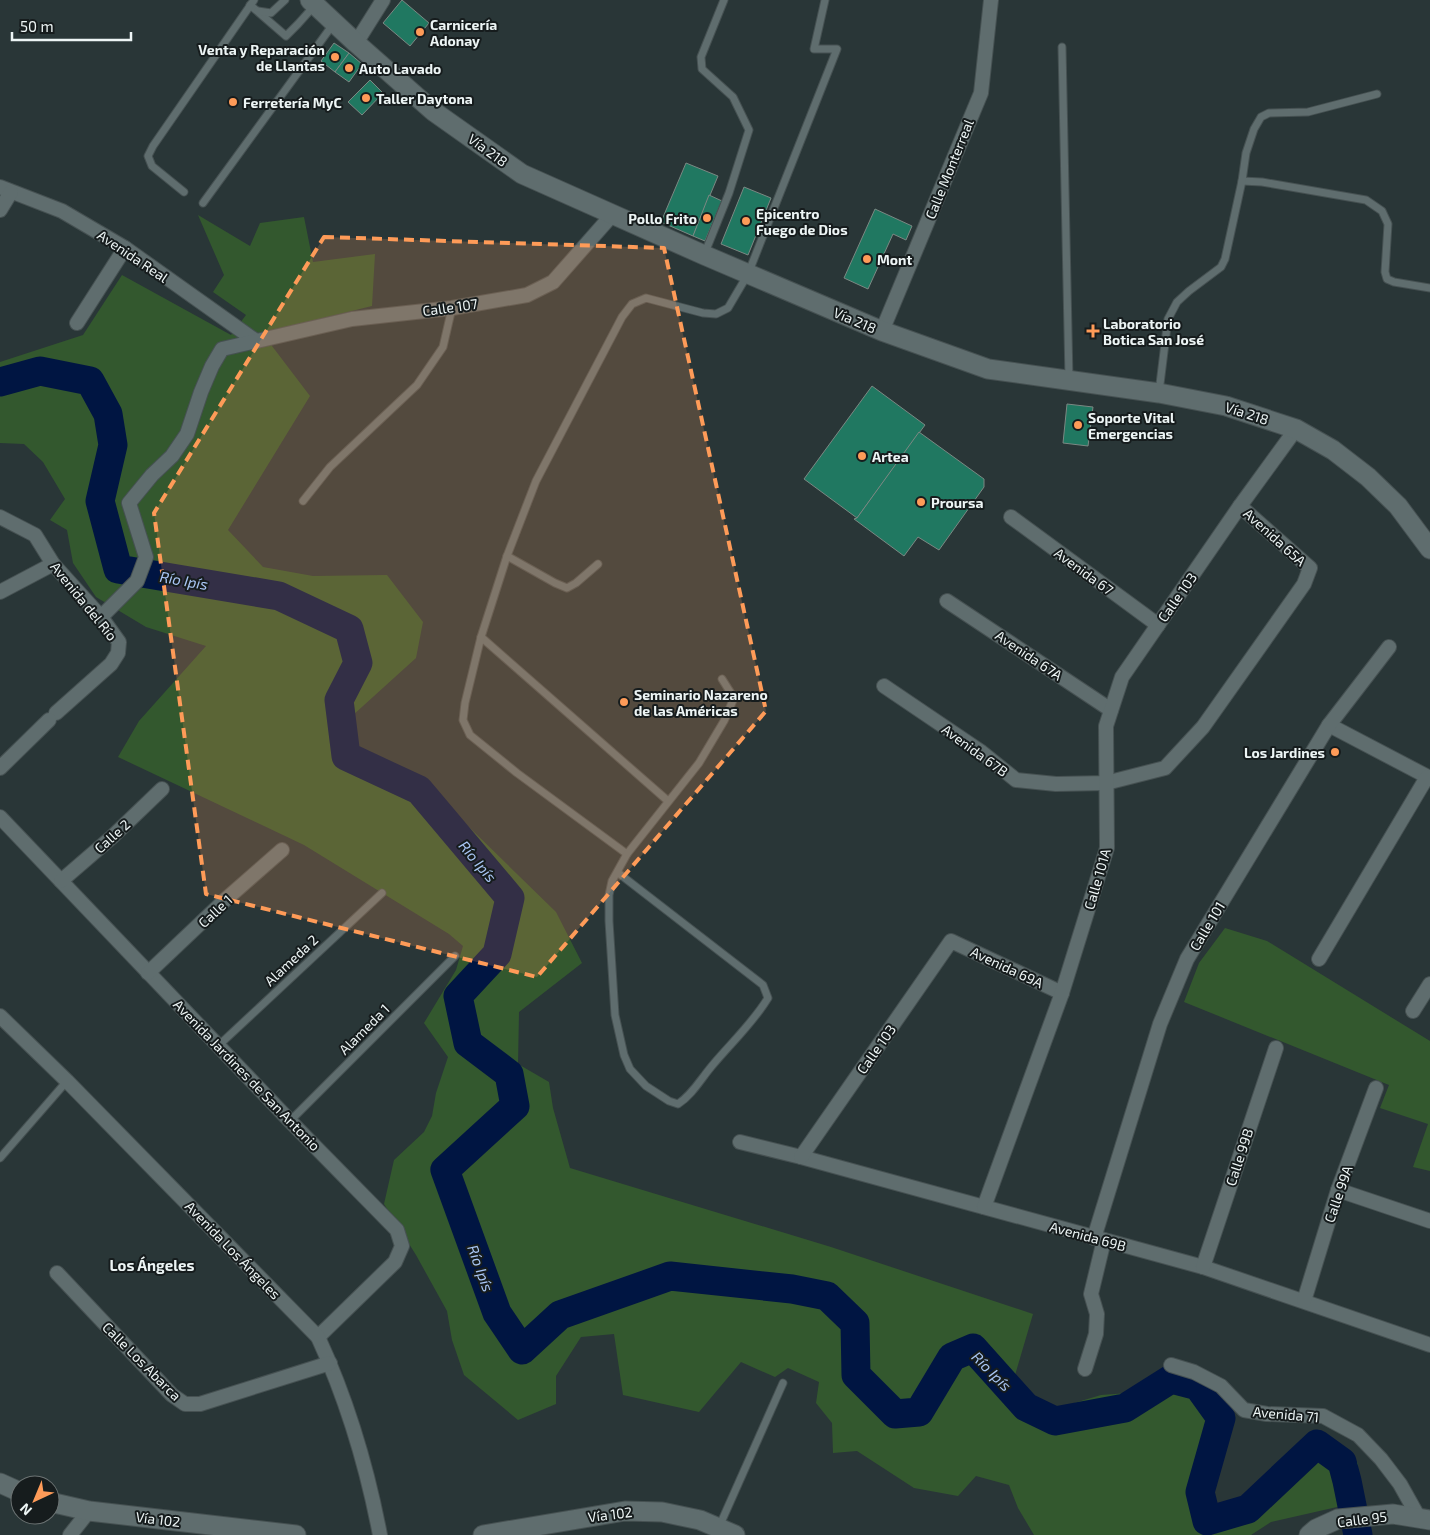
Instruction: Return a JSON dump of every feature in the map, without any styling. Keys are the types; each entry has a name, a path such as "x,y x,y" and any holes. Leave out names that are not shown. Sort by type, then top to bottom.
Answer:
{"main road":[{"name":"Vía 218","path":"314,2 356,43 433,111 522,174 612,215 882,331 988,369 1159,393 1226,406 1296,429 1333,450 1368,477 1398,506 1430,549"},
{"name":"Vía 102","path":"60,1504 89,1511 296,1535"},
{"name":"Vía 102","path":"483,1535 626,1511 662,1512 700,1520 727,1531"},
{"name":"Calle 95","path":"1309,1535 1316,1529 1338,1520 1393,1514 1425,1519"}],"street":[{"path":"356,43 383,0"},
{"name":"Calle Monterreal","path":"882,331 981,93 991,0"},
{"path":"0,210 6,190"},
{"name":"Avenida Real","path":"6,190 62,211 125,248 256,342"},
{"name":"Calle 107","path":"101,618 137,581 146,557 129,503 152,475 172,456 188,434 201,392 212,366 222,349 352,319 452,308 527,295 553,282 612,215"},
{"path":"78,323 125,248"},
{"name":"Calle 103","path":"1106,783 1106,726 1122,677 1240,506 1296,429"},
{"name":"Avenida 65A","path":"1106,783 1165,768 1203,727 1304,584 1310,568 1240,506"},
{"name":"Avenida 67","path":"1011,517 1158,625"},
{"name":"Avenida del Río","path":"0,518 34,535 53,564 101,618 119,642 118,653 111,664 52,716 0,768"},
{"path":"0,592 53,564"},
{"name":"Avenida 67A","path":"947,600 1111,710"},
{"name":"Calle 101","path":"1085,1369 1096,1334 1096,1314 1092,1294 1099,1239 1160,1024 1187,959 1328,725 1388,647"},
{"name":"Avenida 67B","path":"884,686 980,751 1016,780 1056,784 1106,783"},
{"path":"1319,959 1429,777 1328,725"},
{"name":"Calle 101A","path":"984,1207 1062,993 1107,848 1106,783"},
{"name":"Calle 2","path":"61,881 112,837 162,789"},
{"name":"Avenida Jardines de San Antonio","path":"0,816 218,1046 397,1230 402,1246 395,1262 318,1338"},
{"name":"Calle 1","path":"148,973 282,850"},
{"name":"Calle 103","path":"801,1157 951,941"},
{"name":"Avenida 69A","path":"951,941 1062,993"},
{"path":"1413,1011 1430,984"},
{"name":"Avenida Los Ángeles","path":"0,1016 67,1081 318,1338 330,1363 352,1424 372,1493 380,1535"},
{"name":"Calle 99B","path":"1203,1267 1276,1048"},
{"name":"Calle 99A","path":"1304,1301 1338,1190 1376,1088"},
{"name":"Avenida 69B","path":"740,1142 1203,1267 1430,1346"},
{"path":"1338,1190 1430,1221"},
{"name":"Calle Los Abarca","path":"57,1274 172,1395 185,1404 200,1404 330,1363"},
{"name":"Avenida 71","path":"1170,1365 1194,1372 1221,1386 1244,1410 1267,1414 1323,1416 1358,1435 1381,1459 1425,1519"},
{"path":"70,1535 89,1511"}],"lane":[{"path":"257,11 271,13 284,0"},
{"path":"704,255 729,193 748,130 733,97 702,69 701,57 724,0"},
{"path":"627,854 470,736 463,720 465,703 501,569 536,481 622,316 632,304 646,298 703,313 716,314 728,308 748,274 837,49 814,49 825,0"},
{"path":"184,192 152,166 148,156 153,146 252,3 257,11 286,36 298,24 314,2"},
{"path":"203,203 334,22"},
{"path":"1062,47 1069,381"},
{"path":"1159,393 1168,319 1177,302 1189,290 1221,267 1225,259 1246,154 1254,129 1261,117 1268,113 1308,112 1377,94"},
{"path":"1242,181 1262,182 1366,200 1382,211 1388,224 1385,272 1387,279 1394,282 1430,288"},
{"path":"303,501 330,467 417,385 442,347 452,308"},
{"path":"507,556 567,588 576,583 598,564"},
{"path":"482,637 668,801"},
{"path":"617,872 763,985 768,998 759,1012 685,1099 678,1104 669,1101 646,1086 630,1069 624,1054 616,1015 608,921 609,895 612,881 617,872 627,854 699,763 724,721 734,698 722,679"},
{"name":"Alameda 2","path":"218,1046 382,893"},
{"name":"Alameda 1","path":"290,1121 456,956"},
{"path":"0,1158 67,1081"},
{"path":"727,1531 783,1383"}],"highlighted area":[{"path":"324,237 664,248 766,711 537,977 206,894 154,513"}],"green space":[{"path":"198,215 250,246 260,223 304,217 313,262 375,254 372,306 266,332 272,346 310,396 228,530 263,567 313,576 387,575 423,622 416,658 352,716 351,748 432,791 556,912 582,963 519,1012 518,1064 549,1082 553,1108 570,1168 831,1247 1033,1314 1013,1382 1054,1409 1101,1395 1169,1390 1192,1392 1213,1418 1191,1487 1204,1524 1241,1520 1304,1464 1334,1447 1358,1463 1359,1502 1271,1522 1251,1535 1034,1535 1018,1508 1009,1485 976,1476 958,1496 914,1488 857,1451 833,1453 832,1423 816,1403 819,1382 788,1368 775,1377 741,1362 699,1412 623,1395 614,1334 581,1337 556,1376 556,1404 518,1420 464,1375 452,1340 447,1311 416,1255 384,1204 394,1160 424,1132 432,1116 436,1093 448,1057 424,1023 456,970 463,946 449,934 304,845 118,757 139,721 206,646 146,627 96,597 73,563 67,530 50,520 65,499 43,462 24,444 0,443 0,362 83,335 122,275 231,335 246,315 213,292 224,275"},
{"path":"1225,928 1267,941 1430,1041 1430,1171 1413,1167 1428,1124 1380,1108 1389,1085 1184,1002 1199,963"}],"building":[{"path":"402,0 429,23 410,46 383,23"},
{"name":"Venta y Reparación de Llantas","path":"334,43 349,53 335,72 321,61"},
{"name":"Auto Lavado","path":"349,53 362,64 349,82 335,72"},
{"name":"Taller Daytona","path":"370,80 383,93 362,115 348,102"},
{"path":"686,163 718,176 693,236 661,222"},
{"name":"Epicentro Fuego de Dios","path":"744,187 771,198 748,255 721,244"},
{"name":"Pollo Frito","path":"709,195 722,201 705,241 693,236"},
{"name":"Mont","path":"875,209 912,226 906,240 893,234 868,289 844,278"},
{"name":"Artea","path":"872,386 925,425 857,518 804,479"},
{"name":"Soporte Vital Emergencias","path":"1067,404 1093,407 1088,446 1063,443"},
{"name":"Proursa","path":"919,432 984,479 984,487 939,550 918,537 904,556 854,519 857,518"}],"waterway":[{"name":"Río Ipís","path":"0,382 40,371 90,381 108,414 113,445 100,501 118,569 279,596 349,629 358,663 339,700 346,756 419,790 510,898 497,954 458,996 468,1043 509,1074 515,1106 445,1170 497,1313 522,1350 560,1315 670,1276 792,1289 827,1296 855,1323 856,1375 895,1414 919,1412 952,1357 973,1348 1026,1407 1055,1421 1125,1408 1171,1379 1198,1386 1221,1418 1200,1492 1207,1521 1248,1509 1317,1444 1342,1462 1358,1535"}],"place":[{"name":"Carnicería Adonay","path":"420,32"},
{"name":"Venta y Reparación de Llantas","path":"335,57"},
{"name":"Auto Lavado","path":"349,68"},
{"name":"Taller Daytona","path":"366,98"},
{"name":"Ferretería MyC","path":"233,102"},
{"name":"Pollo Frito","path":"707,218"},
{"name":"Epicentro Fuego de Dios","path":"746,221"},
{"name":"Mont","path":"867,259"},
{"name":"Laboratorio Botica San José","path":"1093,331"},
{"name":"Soporte Vital Emergencias","path":"1078,425"},
{"name":"Artea","path":"862,456"},
{"name":"Proursa","path":"921,502"},
{"name":"Seminario Nazareno de las Américas","path":"624,702"},
{"name":"Los Jardines","path":"1335,752"}],"district":[{"name":"Los Ángeles","path":"152,1265"}]}
